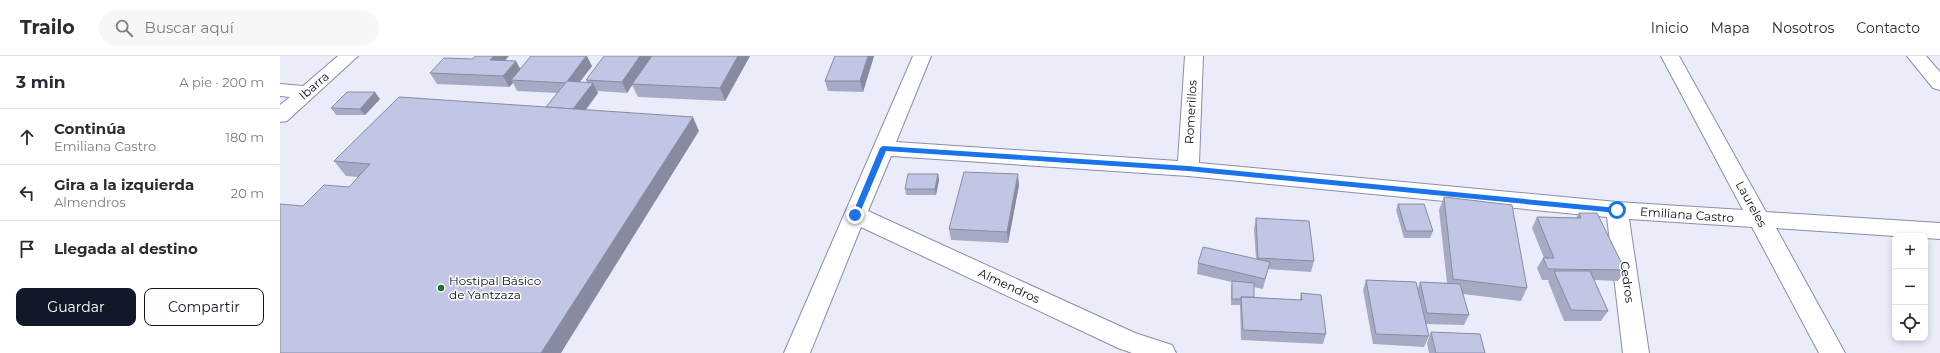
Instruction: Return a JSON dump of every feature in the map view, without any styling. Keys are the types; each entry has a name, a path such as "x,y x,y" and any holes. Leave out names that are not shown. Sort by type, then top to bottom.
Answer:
{"street":[{"name":"Ibarra","path":"280,116 349,56"},
{"path":"797,353 922,56"},
{"name":"Romerillos","path":"1188,169 1194,56"},
{"name":"Laureles","path":"1670,56 1832,353"},
{"path":"1916,56 1940,84"},
{"path":"280,90 308,92"},
{"name":"Emiliana Castro","path":"883,148 1188,169 1617,210 1940,231"},
{"name":"Cedros","path":"1617,210 1636,353"},
{"name":"Almendros","path":"855,215 1127,341 1163,353"}],"building":[{"path":"476,56 494,56 490,60 516,61 503,76 430,73 444,58 472,59"},
{"path":"531,56 586,56 566,83 511,80"},
{"path":"604,56 640,56 622,82 586,80"},
{"path":"652,56 738,56 720,88 632,84"},
{"path":"835,56 868,56 860,81 825,81"},
{"path":"567,81 593,83 573,109 546,107"},
{"path":"347,92 375,92 360,109 331,108"},
{"name":"Hostipal Básico de Yantzaza","path":"399,97 693,117 541,353 280,353 280,204 303,206 324,185 349,187 370,164 334,161"},
{"path":"964,172 1018,174 1007,232 949,229"},
{"path":"908,174 938,174 935,189 905,189"},
{"path":"1444,197 1512,205 1527,288 1453,279"},
{"path":"1398,204 1424,204 1433,231 1406,231"},
{"path":"1579,213 1597,213 1625,270 1548,269 1543,258 1554,258 1537,217 1581,218"},
{"path":"1256,218 1309,221 1314,261 1258,258"},
{"path":"1203,247 1270,262 1265,279 1198,263"},
{"path":"1554,271 1590,271 1608,311 1571,310"},
{"path":"1366,280 1416,282 1429,336 1376,334"},
{"path":"1232,281 1254,283 1254,297 1232,299"},
{"path":"1420,282 1460,284 1469,315 1427,313"},
{"path":"1301,293 1321,295 1326,334 1243,330 1241,297 1302,300"},
{"path":"1431,332 1480,334 1485,353 1436,353"}],"place":[{"name":"Hostipal Básico de Yantzaza","path":"441,288"}],"route":[{"path":"855,215 883,148 1188,169 1617,210"}]}
